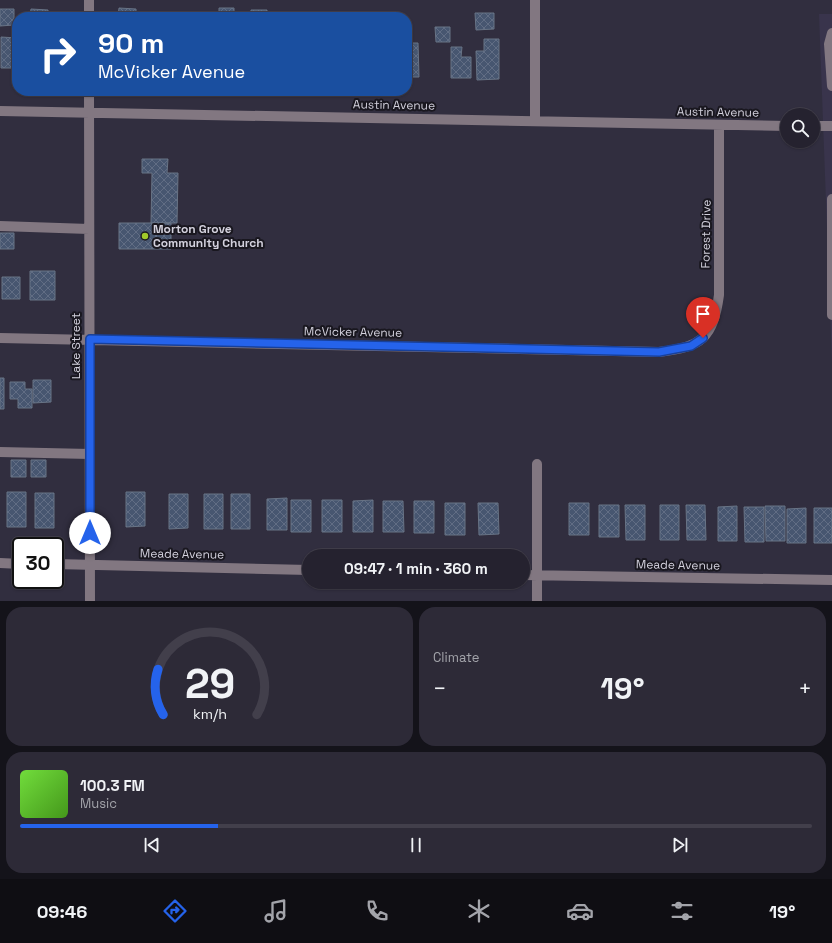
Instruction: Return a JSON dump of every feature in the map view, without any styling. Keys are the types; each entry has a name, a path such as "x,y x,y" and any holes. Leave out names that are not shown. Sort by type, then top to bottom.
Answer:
{"street":[{"path":"89,0 89,12"},
{"path":"535,0 535,121"},
{"path":"832,33 828,44 832,86"},
{"name":"Lake Street","path":"89,96 90,601"},
{"name":"Austin Avenue","path":"0,111 780,126"},
{"name":"Forest Drive","path":"703,338 712,327 719,295 719,125"},
{"path":"820,126 832,126"},
{"path":"832,199 832,315"},
{"path":"0,226 89,229"},
{"name":"McVicker Avenue","path":"0,338 659,352 691,346 703,338"},
{"path":"0,452 90,454"},
{"path":"537,464 537,601"},
{"path":"0,563 12,564"},
{"name":"Meade Avenue","path":"64,564 302,570"},
{"name":"Meade Avenue","path":"530,576 832,580"}],"shaded area":[{"path":"819,14 832,14 832,363"}],"building":[{"path":"119,8 136,9 136,12 119,12"},
{"path":"219,8 234,8 234,12 219,12"},
{"path":"0,9 14,9 14,12 12,12 12,25 0,26"},
{"path":"31,9 48,10 48,12 31,12"},
{"path":"251,10 267,10 267,12 251,12"},
{"path":"475,13 494,13 494,29 476,30"},
{"path":"435,27 450,27 450,42 436,42"},
{"path":"1,37 12,38 12,68 1,68"},
{"path":"484,39 499,39 499,79 477,80 476,51 484,51"},
{"path":"412,43 418,43 419,77 412,77"},
{"path":"451,47 462,47 461,57 471,57 471,78 451,78"},
{"path":"142,159 168,159 167,173 178,173 177,223 151,223 152,173 142,173"},
{"name":"Morton Grove Community Church","path":"119,223 171,223 171,249 119,249"},
{"path":"0,233 14,233 14,249 0,249"},
{"path":"30,271 55,271 55,300 30,300"},
{"path":"2,277 20,277 20,299 2,299"},
{"path":"0,378 4,378 4,409 0,409"},
{"path":"33,380 51,380 51,402 33,403"},
{"path":"10,382 25,382 25,389 32,389 32,408 18,408 18,399 10,399"},
{"path":"11,460 26,460 26,477 11,477"},
{"path":"31,460 46,460 46,477 31,477"},
{"path":"7,492 26,492 26,527 7,527"},
{"path":"126,492 145,492 145,526 126,527"},
{"path":"35,493 54,493 54,528 35,528"},
{"path":"169,494 188,494 188,528 169,529"},
{"path":"204,494 223,494 223,529 204,529"},
{"path":"231,494 250,494 250,529 231,529"},
{"path":"287,498 287,530 267,530 267,499"},
{"path":"291,500 311,500 311,532 291,532"},
{"path":"322,500 342,500 342,532 322,532"},
{"path":"373,500 373,532 353,532 353,501"},
{"path":"383,501 403,501 404,532 383,532"},
{"path":"414,501 434,501 434,533 414,533"},
{"path":"445,503 465,503 465,535 445,535"},
{"path":"478,503 498,503 499,534 479,535"},
{"path":"569,503 589,503 589,535 569,535"},
{"path":"599,505 619,505 619,537 599,537"},
{"path":"625,505 645,505 645,540 626,540"},
{"path":"660,505 679,505 679,540 660,540"},
{"path":"686,505 705,505 706,540 687,540"},
{"path":"737,506 737,541 718,541 718,507"},
{"path":"765,506 785,506 785,541 766,541"},
{"path":"744,507 764,507 764,542 745,542"},
{"path":"806,508 806,543 787,543 787,509"},
{"path":"814,508 832,508 832,543 814,543"}],"place":[{"name":"Morton Grove Community Church","path":"145,236"}],"route":[{"path":"90,533 90,339 659,352 677,350 691,346 703,338"}]}
